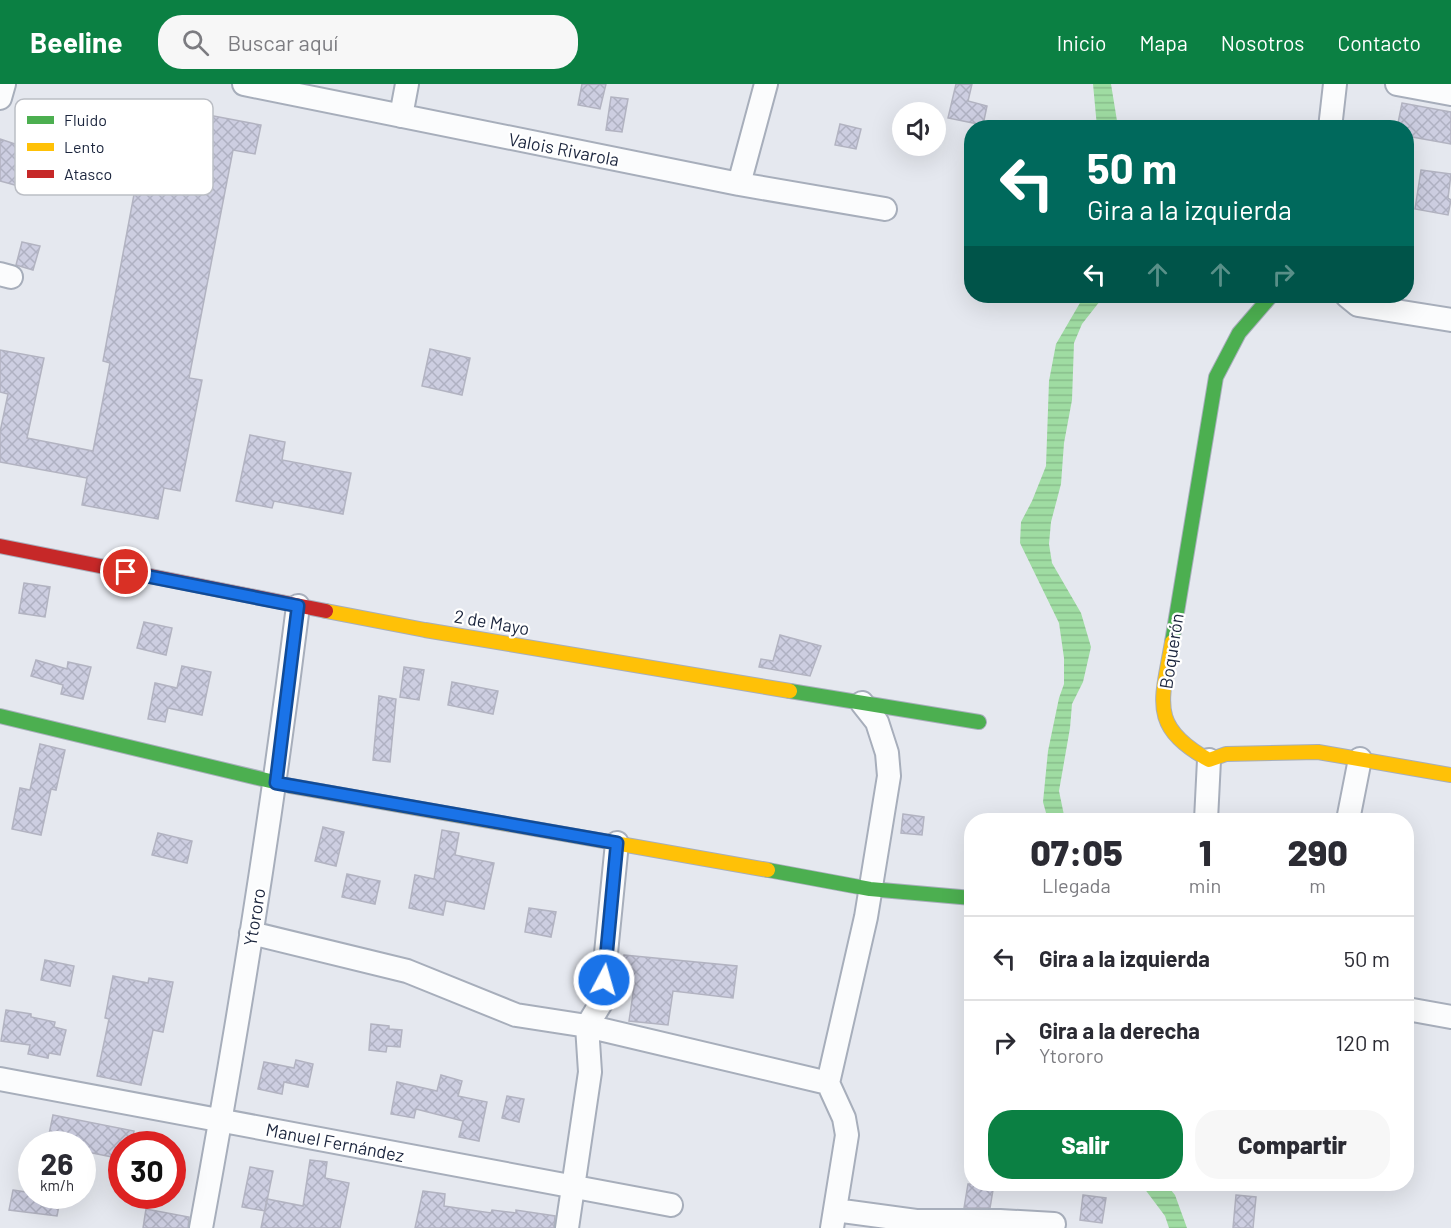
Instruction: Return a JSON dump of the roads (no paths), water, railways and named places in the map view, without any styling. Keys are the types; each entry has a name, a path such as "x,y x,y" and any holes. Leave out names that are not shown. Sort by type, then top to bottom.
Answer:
{"street":[{"path":"0,98 4,84"},
{"name":"Valois Rivarola","path":"244,84 739,184 885,209"},
{"path":"401,116 407,84"},
{"path":"739,184 766,84"},
{"path":"1331,120 1335,84"},
{"path":"1397,84 1451,94"},
{"name":"Boquerón","path":"1209,760 1183,746 1163,719 1162,701 1216,376 1242,327 1264,303"},
{"path":"1355,303 1358,306 1451,320"},
{"name":"2 de Mayo","path":"0,546 425,630 979,723"},
{"name":"Ytororo","path":"201,1228 276,783 298,606"},
{"path":"862,703 877,722 887,753 889,776 870,889 828,1083 844,1118 847,1135 833,1219 1054,1224"},
{"path":"0,716 276,783 870,889 964,897"},
{"path":"1206,813 1209,760 1227,754 1318,752 1451,775"},
{"path":"1348,813 1360,759"},
{"path":"567,1228 590,1072 587,1026 601,1003 617,843"},
{"path":"251,933 407,971 516,1015 587,1026 828,1083"},
{"path":"1414,1010 1451,1017"},
{"name":"Manuel Fernández","path":"0,1079 671,1205"}]}
